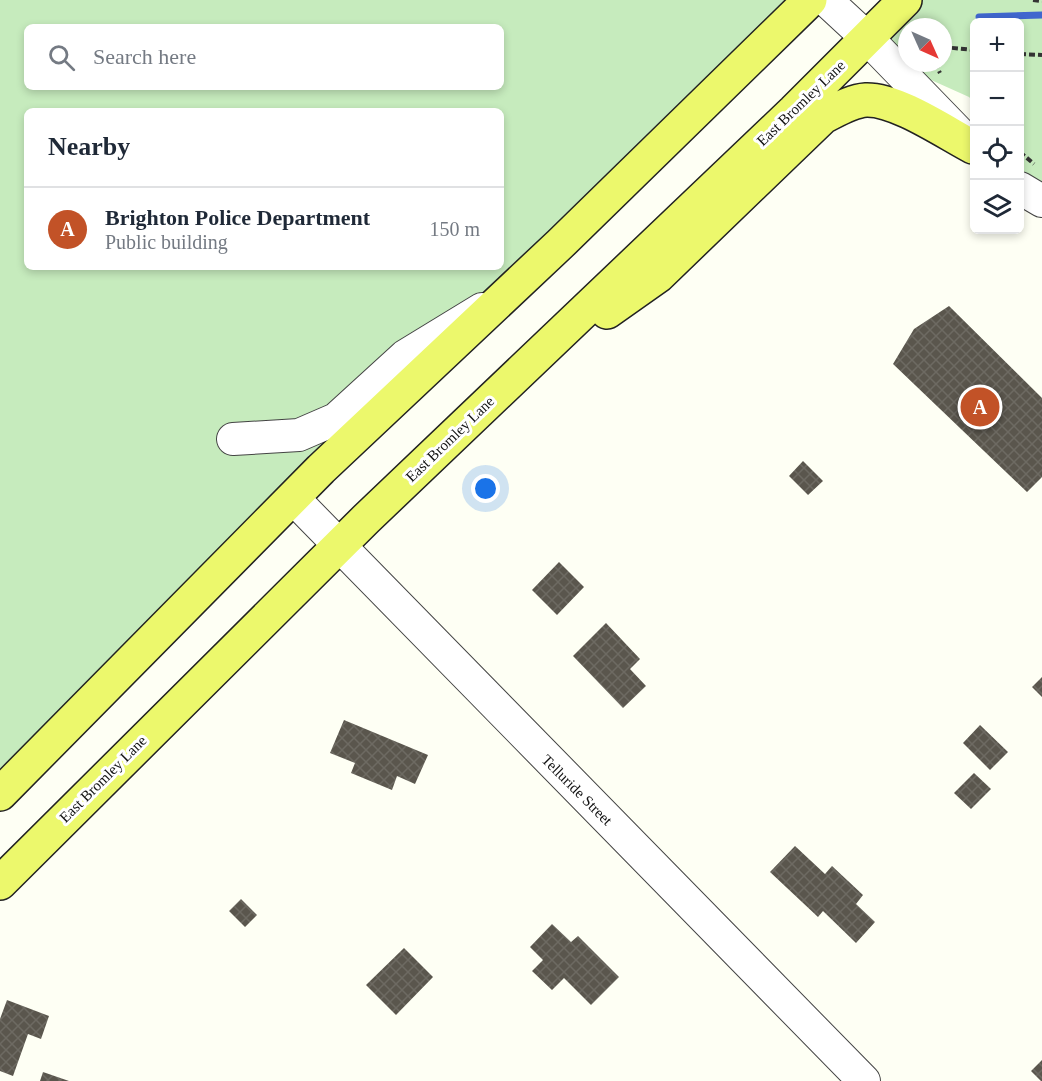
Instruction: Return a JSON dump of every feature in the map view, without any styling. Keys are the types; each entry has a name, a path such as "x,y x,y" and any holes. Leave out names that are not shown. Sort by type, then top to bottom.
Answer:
{"main road":[{"path":"0,794 293,498 810,0"},
{"name":"East Bromley Lane","path":"0,883 338,547 905,0"},
{"path":"519,373 658,276 823,117 847,105 878,100 915,116 970,146"}],"street":[{"path":"826,0 867,38 970,144"},
{"path":"1030,178 1042,201"},
{"path":"233,439 299,435 336,419 405,356 501,298"},
{"name":"Telluride Street","path":"293,498 338,547 864,1081"}],"path":[{"path":"1033,0 1042,1"},
{"path":"952,48 970,50"},
{"path":"1024,54 1042,55"},
{"path":"1024,162 1030,178"}],"green space":[{"path":"0,0 810,0 0,789"},
{"path":"904,0 1042,0 1042,201 1024,190 1024,18 970,18 970,98 913,72 952,72 952,18 898,18 898,65 891,62 867,38"}],"building":[{"path":"949,306 1042,398 1042,477 1027,492 893,364 914,329"},
{"path":"803,461 823,481 808,495 789,476"},
{"path":"559,562 584,587 557,615 532,590"},
{"path":"606,623 640,659 630,669 646,686 623,708 573,656"},
{"path":"1042,677 1042,697 1032,687"},
{"path":"344,720 428,755 415,784 397,776 392,790 351,773 355,763 330,753"},
{"path":"980,725 1008,752 990,770 963,743"},
{"path":"974,773 991,789 971,809 954,793"},
{"path":"795,846 825,874 832,866 863,895 856,904 875,922 856,943 823,911 818,917 770,872"},
{"path":"241,899 257,915 245,927 229,911"},
{"path":"552,924 571,942 578,936 619,977 591,1005 564,978 552,990 532,971 543,960 530,947"},
{"path":"404,948 433,977 396,1015 366,985"},
{"path":"7,1000 49,1016 41,1039 28,1034 13,1076 0,1071 0,1019"},
{"path":"1042,1060 1042,1081 1041,1081 1031,1071"},
{"path":"43,1072 69,1081 40,1081"}],"waterway":[{"path":"979,17 1042,15"}],"place":[{"name":"Brighton Police Department","path":"980,407"}]}
